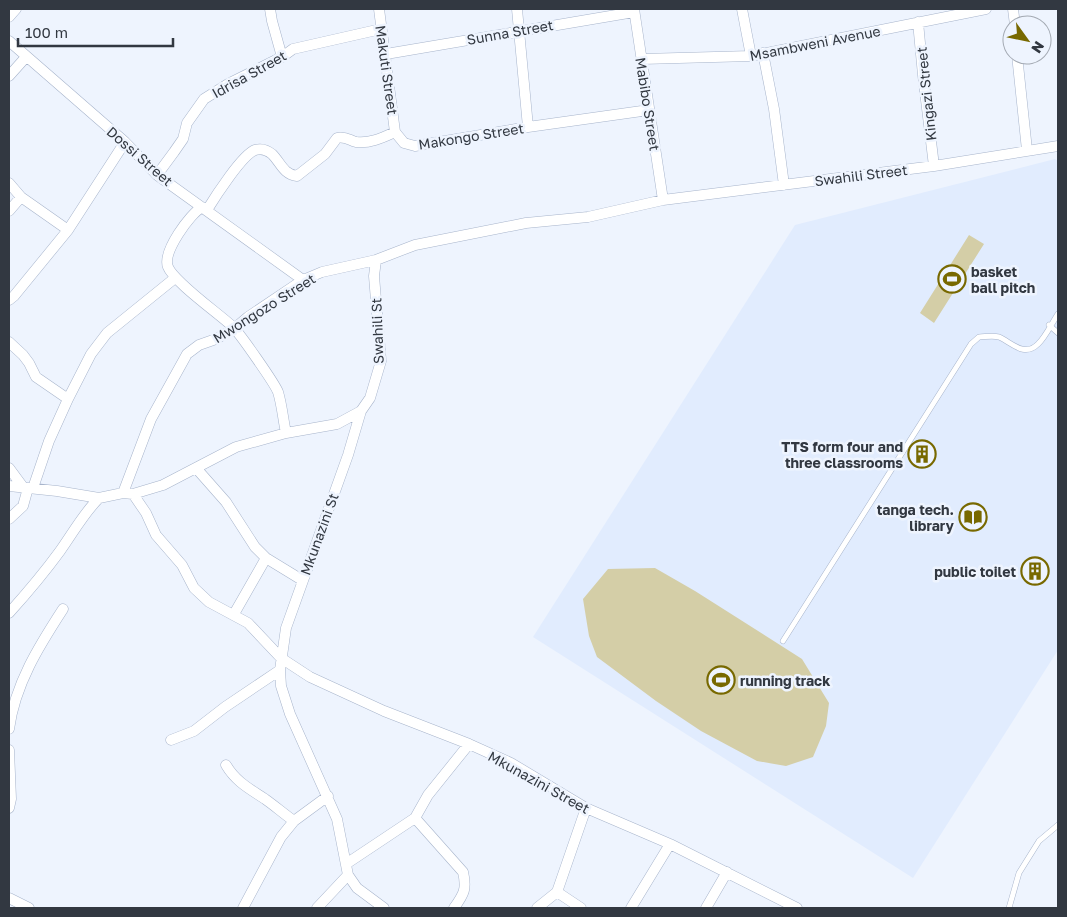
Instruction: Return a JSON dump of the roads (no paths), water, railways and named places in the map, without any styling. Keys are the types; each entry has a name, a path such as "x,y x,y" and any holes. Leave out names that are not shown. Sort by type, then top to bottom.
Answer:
{"street":[{"path":"9,17 16,9"},
{"path":"270,9 282,56"},
{"name":"Makuti Street","path":"379,9 395,132"},
{"path":"517,9 528,127"},
{"path":"742,9 751,56"},
{"name":"Msambweni Avenue","path":"642,60 751,56 986,9"},
{"name":"Sunna Street","path":"386,54 634,10"},
{"name":"Mabibo Street","path":"634,10 662,200"},
{"name":"Kingazi Street","path":"918,22 934,166"},
{"name":"Idrisa Street","path":"157,175 183,139 187,123 204,99 299,46 381,29"},
{"name":"Dossi Street","path":"9,41 125,142 157,175 303,280"},
{"path":"763,53 774,109 784,185"},
{"path":"9,76 26,57"},
{"path":"1018,65 1027,150"},
{"name":"Makongo Street","path":"395,132 404,143 415,146 528,127 650,110"},
{"path":"286,433 277,390 235,328 175,278 167,266 168,254 187,220 195,212 205,208 244,158 254,150 267,150 278,160 283,170 297,176 325,154 337,138 343,137 358,142 373,141 395,132"},
{"path":"9,300 68,230 125,142"},
{"name":"Swahili Street","path":"662,200 934,166 1058,146"},
{"path":"9,183 21,197 68,230"},
{"path":"9,210 21,197"},
{"path":"376,260 415,245 526,223 588,217 662,200"},
{"name":"Mwongozo Street","path":"128,494 151,419 187,354 199,345 216,339 235,328 303,280 322,272 376,260"},
{"name":"Swahili St","path":"362,410 370,398 381,361 374,276 376,260"},
{"path":"9,519 23,506 28,488 49,441 91,354 107,333 175,278"},
{"path":"9,342 29,363 36,378 68,399"},
{"path":"9,486 99,498 128,494 163,485 236,447 286,433 336,424 362,410"},
{"name":"Mkunazini St","path":"348,875 337,819 290,714 282,686 280,670 286,628 348,455 362,410"},
{"path":"9,468 28,488"},
{"path":"196,468 226,502 255,548 266,558 302,580"},
{"name":"Mkunazini Street","path":"128,494 146,513 156,535 182,566 194,588 209,602 248,623 281,658 310,677 384,711 469,744 511,763 586,808 670,844 797,908"},
{"path":"9,613 32,588 87,510 99,498"},
{"path":"234,614 266,558"},
{"path":"9,729 15,702 30,661 63,609"},
{"path":"171,740 194,731 225,707 280,670"},
{"path":"346,864 415,818 428,795 469,744"},
{"path":"9,750 11,799 9,808"},
{"path":"226,766 242,784 267,800 294,822"},
{"path":"243,908 282,837 294,822 328,796"},
{"path":"537,908 557,892 586,808"},
{"path":"415,818 463,872 466,883 465,892 454,908"},
{"path":"631,908 670,844"},
{"path":"706,908 727,872"},
{"path":"317,908 348,875 357,888 384,908"},
{"path":"557,892 581,908"},
{"path":"9,898 29,908"}],"lane":[{"path":"782,641 971,344 979,337 991,336 1000,338 1020,349 1032,348 1039,343 1058,314"},
{"path":"1050,325 1058,333"},
{"path":"1009,908 1019,873 1039,842 1058,825"}],"place":[{"name":"basket ball pitch","path":"952,279"},
{"name":"TTS form four and three classrooms","path":"922,454"},
{"name":"tanga tech. library","path":"973,517"},
{"name":"public toilet","path":"1035,571"},
{"name":"running track","path":"721,680"}]}
